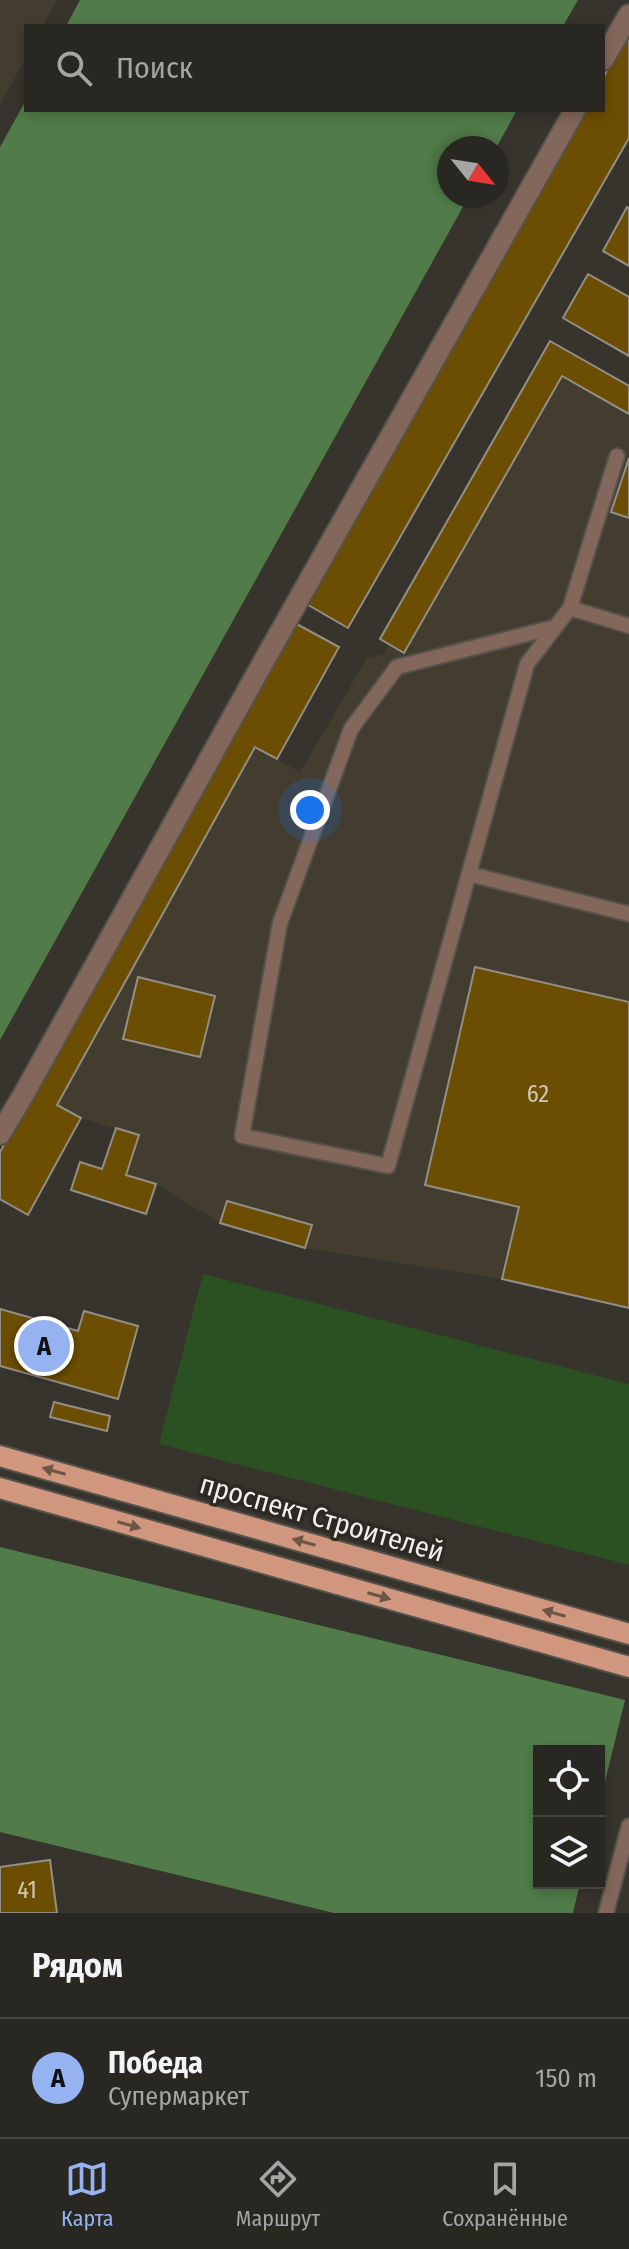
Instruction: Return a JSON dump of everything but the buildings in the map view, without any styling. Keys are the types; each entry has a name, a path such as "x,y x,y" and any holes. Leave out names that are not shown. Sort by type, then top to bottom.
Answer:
{"main road":[{"name":"проспект Строителей","path":"0,1456 629,1634"},
{"path":"0,1488 629,1667"}],"street":[{"path":"605,57 629,15"},
{"path":"0,1134 574,112"}],"lane":[{"path":"555,627 397,667 351,729 280,923 242,1136 388,1166 527,664 570,608 617,456"},
{"path":"570,608 629,626"},
{"path":"469,874 629,914"},
{"path":"606,1913 629,1826"}],"shaded area":[{"path":"0,0 57,0 44,24 24,24 24,62 0,105"},
{"path":"562,376 629,414 629,1308 502,1279 305,1248 220,1223 156,1184 126,1175 138,1135 81,1118 57,1105 255,747 300,772 367,658 384,654 388,644 404,653"}],"green space":[{"path":"80,0 578,0 564,24 67,24"},
{"path":"24,104 24,112 516,112 503,136 437,136 437,208 462,208 0,1040 0,147"},
{"path":"203,1274 629,1384 629,1565 159,1444"},
{"path":"0,1547 625,1700 605,1782 605,1745 533,1745 533,1889 579,1889 573,1913 334,1913 0,1832"}],"place":[{"name":"Победа","path":"44,1346"}]}
